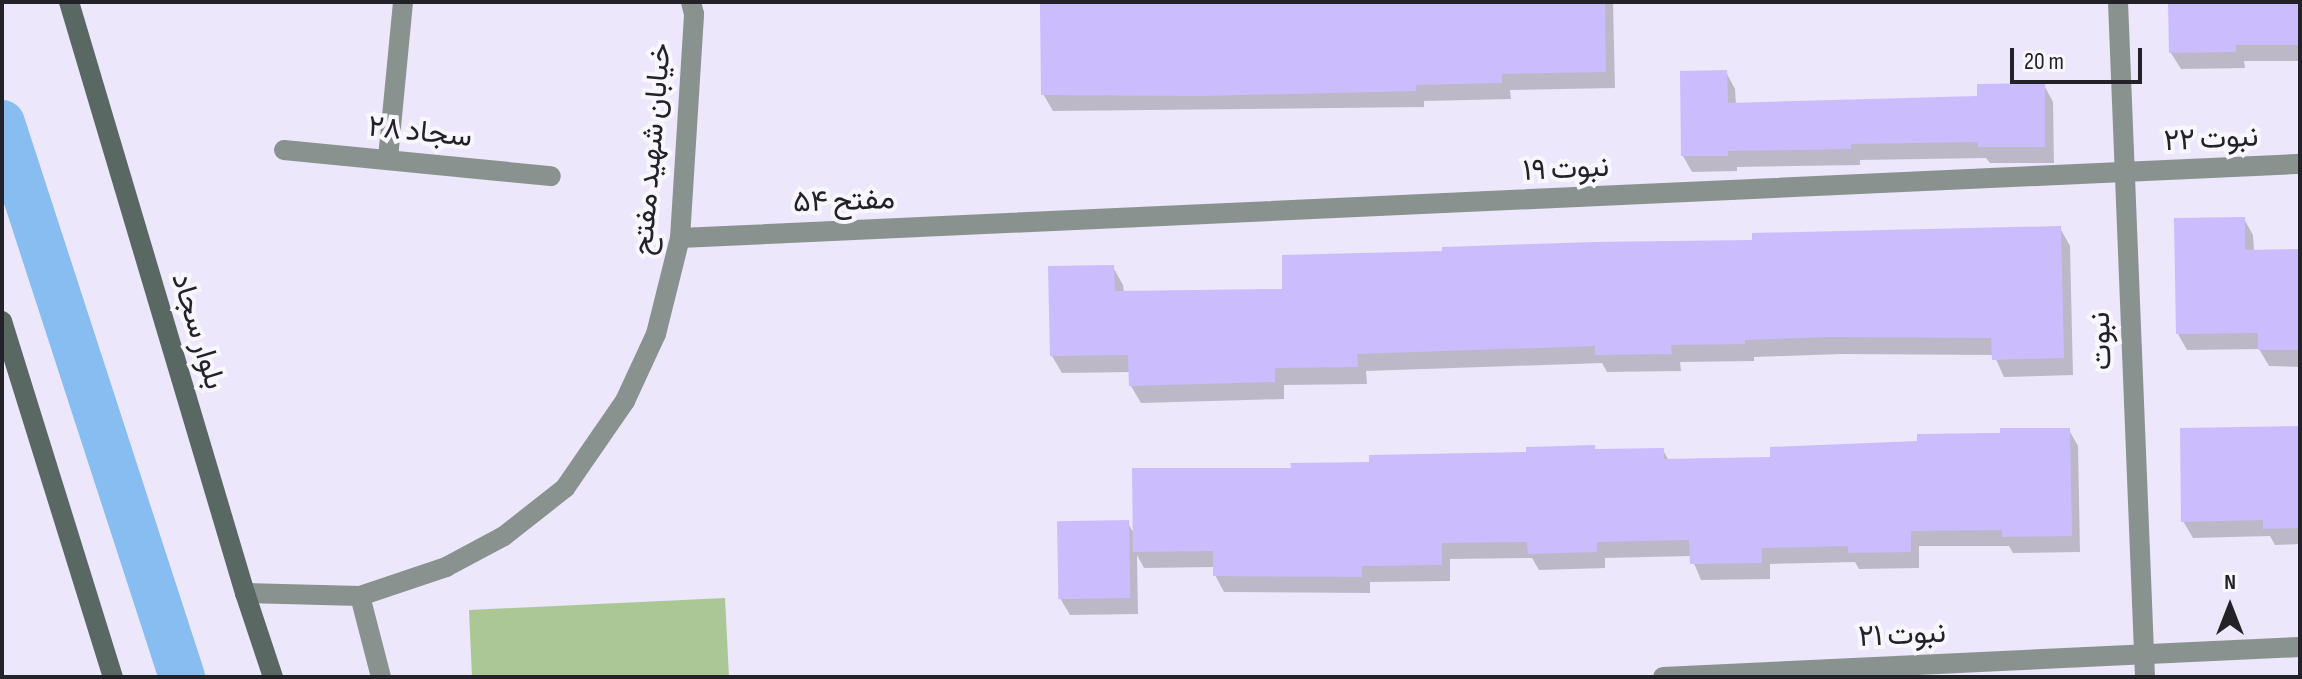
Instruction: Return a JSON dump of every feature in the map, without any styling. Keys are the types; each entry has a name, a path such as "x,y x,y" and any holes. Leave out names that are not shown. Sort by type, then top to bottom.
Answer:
{"main road":[{"name":"بلوار سجاد","path":"69,2 245,593 273,677"},
{"path":"2,321 113,677"}],"street":[{"path":"388,158 403,2"},
{"name":"نبوت","path":"2118,2 2145,677"},
{"name":"خیابان شهید مفتح","path":"245,593 360,596 446,567 504,536 565,488 625,401 656,334 680,238 696,6"},
{"name":"سجاد ۲۸","path":"284,150 551,176"},
{"name":"نبوت ۲۲","path":"2125,173 2300,164"},
{"name":"نبوت ۱۹","path":"1010,225 2125,173"},
{"name":"مفتح ۵۴","path":"680,238 1010,225"},
{"path":"360,596 381,677"},
{"name":"نبوت ۲۱","path":"1663,677 2300,647"}],"green space":[{"path":"725,598 729,677 472,677 469,610"}],"building":[{"path":"1040,2 1605,2 1606,72 1502,74 1502,83 1416,85 1416,91 1200,96 1041,95"},
{"path":"2168,2 2300,2 2300,45 2236,45 2236,52 2169,53"},
{"path":"1727,70 1728,103 1977,96 1977,84 2045,83 2045,147 1978,147 1978,142 1851,144 1851,149 1728,151 1728,156 1681,156 1680,71"},
{"path":"2245,217 2245,250 2300,249 2300,350 2258,350 2258,333 2176,334 2174,218"},
{"path":"2061,226 2064,358 1992,360 1991,338 1830,337 1745,340 1745,344 1671,345 1672,354 1595,355 1595,346 1357,354 1358,367 1275,368 1275,382 1129,386 1128,355 1050,356 1048,266 1114,265 1115,291 1282,289 1282,255 1442,251 1442,247 1593,242 1752,240 1752,233"},
{"path":"2300,426 2300,528 2263,529 2263,520 2181,522 2180,428"},
{"path":"2000,428 2070,428 2072,536 2002,537 2002,530 1911,531 1911,552 1848,553 1848,546 1762,548 1762,563 1690,564 1689,540 1597,542 1597,552 1528,554 1527,542 1442,543 1442,565 1362,566 1362,577 1213,576 1213,551 1133,552 1132,468 1291,468 1290,463 1369,462 1369,455 1526,452 1526,447 1595,445 1595,449 1664,448 1664,459 1770,457 1770,447 1917,441 1917,434 2000,433"},
{"path":"1129,520 1130,598 1058,599 1057,521"}],"waterway":[{"path":"2,123 182,677"}]}
